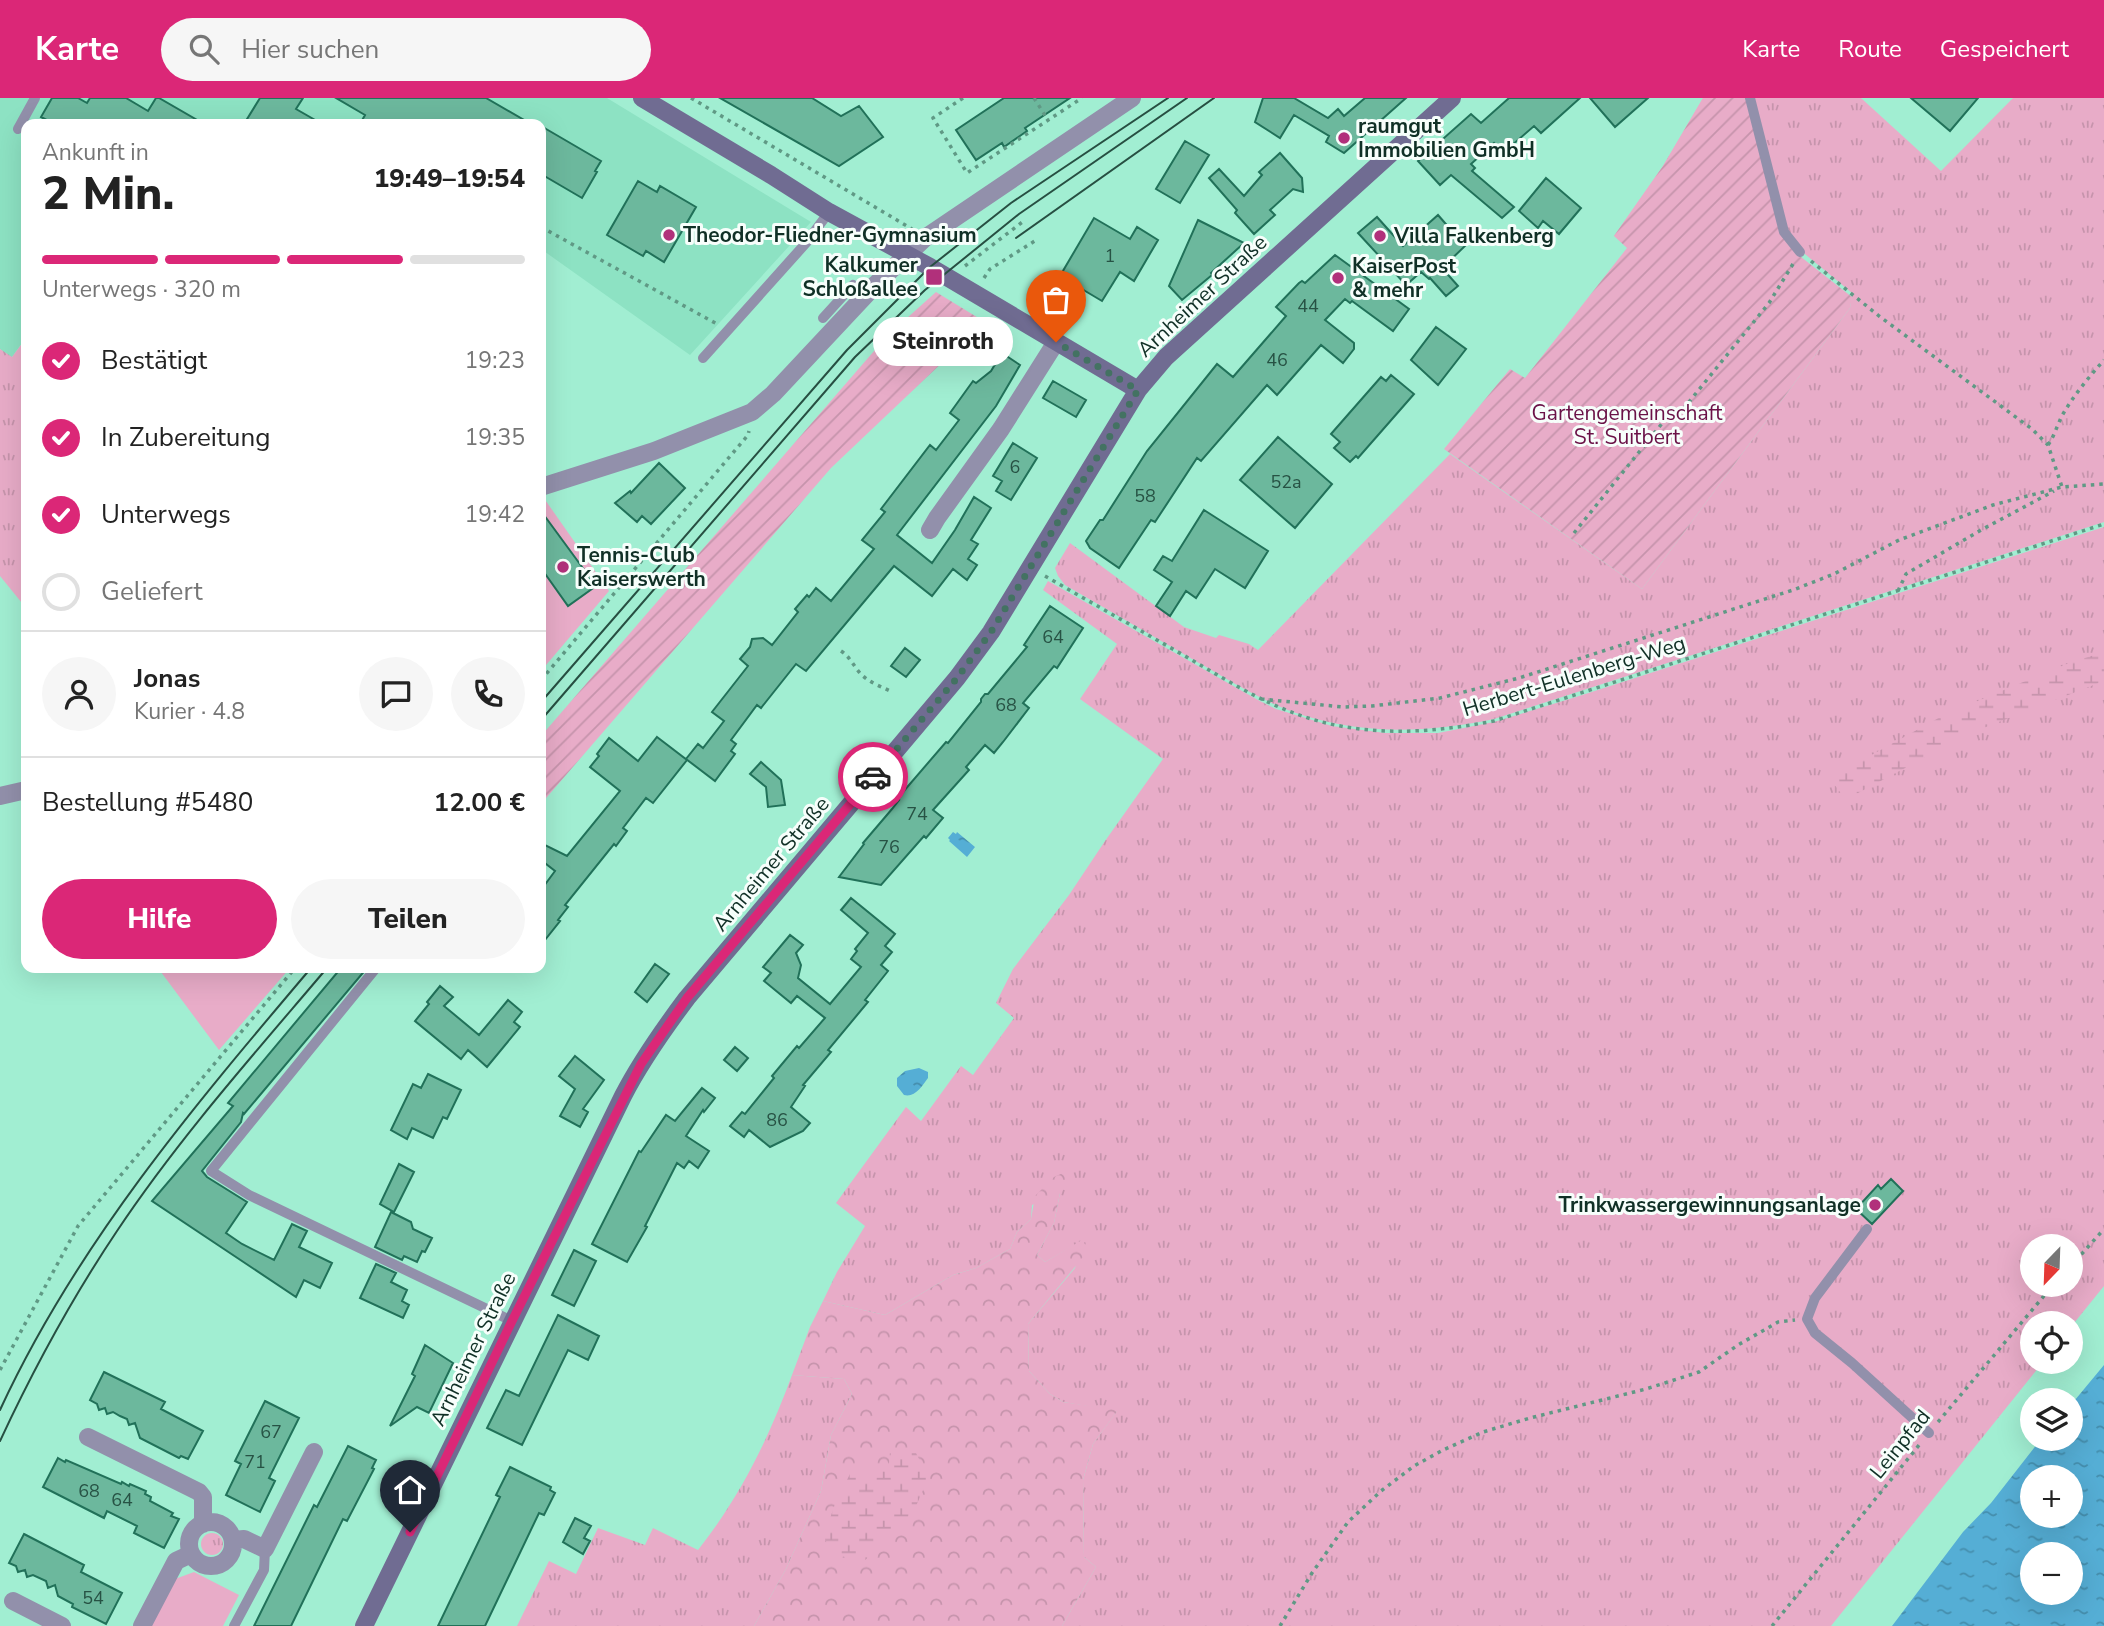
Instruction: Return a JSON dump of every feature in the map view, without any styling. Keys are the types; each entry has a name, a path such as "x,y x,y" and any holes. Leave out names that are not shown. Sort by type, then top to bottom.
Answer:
{"main road":[{"path":"642,98 771,174 829,212 974,293 1138,390"},
{"name":"Arnheimer Straße","path":"364,1626 627,1089 660,1034 687,998 957,678 991,632 1138,390 1166,357 1452,98"}],"street":[{"path":"546,485 654,451 752,412 789,378 906,254 1132,98"},
{"path":"930,530 1001,429 1056,342"},
{"path":"0,796 21,791"},
{"path":"88,1437 199,1492 203,1497 204,1524"},
{"path":"233,1540 244,1539 265,1549 314,1452"},
{"path":"204,1524 221,1524 228,1529 233,1540 233,1550 229,1557 217,1565 203,1564 191,1554 190,1538 193,1531 204,1524"},
{"path":"142,1626 176,1561 191,1554"},
{"path":"13,1601 62,1626"}],"lane":[{"path":"23,119 35,98"},
{"path":"1750,98 1784,232 1800,252"},
{"path":"18,129 21,124"},
{"path":"703,358 806,243 829,212"},
{"path":"822,318 853,285 866,295"},
{"path":"372,973 211,1171 249,1195 512,1321"},
{"path":"1867,1229 1815,1298 1807,1320 1815,1333 1930,1433"},
{"path":"234,1626 264,1570 265,1549"}],"path":[{"path":"691,98 926,238"},
{"path":"963,98 933,118 967,173 1082,98"},
{"path":"1034,98 1048,120"},
{"path":"949,279 1025,220"},
{"path":"546,231 728,331"},
{"path":"974,293 990,268 1038,239"},
{"path":"1574,533 1668,415 1676,418 1760,314 1800,252 1889,324 2032,429 2048,445 2062,487"},
{"path":"2048,445 2072,400 2104,360"},
{"path":"546,674 748,435 752,412"},
{"path":"1259,698 1343,707 1372,706 1440,698 1519,678 1793,590 1844,569 1911,535 1993,505 2062,487 2104,484"},
{"path":"1898,591 1906,574 2062,487"},
{"name":"Herbert-Eulenberg-Weg","path":"1031,567 1259,698 1299,715 1356,729 1414,732 1494,721 2104,524"},
{"path":"841,651 848,655 867,680 890,691"},
{"path":"0,1370 78,1226 291,973"},
{"path":"2083,1252 2104,1229"},
{"name":"Leinpfad","path":"1772,1626 2043,1297"},
{"path":"1280,1626 1312,1573 1348,1522 1381,1491 1414,1466 1483,1432 1646,1389 1699,1372 1778,1322 1807,1320"}],"shaded area":[{"name":"Theodor-Fliedner-Gymnasium","path":"0,98 607,98 811,222 690,355 546,253 546,119 21,119 21,345 11,358 0,349"}],"green space":[{"path":"1703,98 1861,98 1941,171 2013,98 2104,98 2104,522 1494,719 1420,729 1347,726 1286,709 1235,684 1065,585 1058,576 1055,568 1070,543 1184,627 1216,638 1219,635 1249,644 1258,650 1450,454 1642,589 1850,308 1852,293 1800,250 1614,236 1663,166"},
{"name":"Gartengemeinschaft St. Suitbert","path":"1703,98 1748,98 1772,191 1796,253 1852,297 1850,308 1642,589 1444,449 1510,369 1525,378 1627,248 1614,236 1663,166"},
{"path":"936,292 985,322 831,468 546,798 546,730 887,336"},
{"path":"21,345 21,602 0,576 0,349 12,357"},
{"path":"546,501 609,591 546,665"},
{"path":"2104,527 2104,1286 2083,1312 2020,1311 2020,1374 2033,1374 1831,1626 1062,1626 1096,1567 1084,1557 1083,1480 1093,1444 1117,1411 1063,1402 1050,1394 1029,1371 1028,1324 1075,1268 1082,1241 1045,1262 1037,1255 1054,1223 1060,1193 1032,1205 1031,1219 1017,1232 1010,1249 976,1268 953,1275 885,1315 823,1301 865,1226 836,1203 906,1107 921,1121 961,1066 973,1075 1014,1018 996,1003 1013,969 1069,895 1163,759 1080,699 1117,644 1043,590 1048,581 1258,700 1276,709 1332,726 1385,733 1438,733 1494,722"},
{"path":"2104,652 2104,681 1973,732 1858,793 1843,796 1834,784 1837,774 1944,715 2069,663"},
{"path":"162,973 286,973 219,1050"},
{"path":"1072,1169 1060,1193 1054,1223 1037,1255 1045,1262 1082,1240 1089,1250 1028,1324 1029,1371 1050,1394 1063,1402 1118,1410 1093,1444 1083,1480 1084,1557 1096,1567 1062,1626 754,1626 786,1569 821,1491 831,1435 852,1394 844,1379 792,1375 823,1301 885,1315 953,1275 976,1268 1010,1249 1017,1232 1031,1219 1035,1196 1054,1177"},
{"path":"792,1375 844,1379 852,1394 831,1435 821,1491 786,1569 754,1626 517,1626 549,1561 576,1574 598,1528 645,1545 653,1528 698,1550 727,1509 752,1466"},
{"path":"897,1448 915,1451 923,1467 927,1481 916,1506 895,1534 864,1561 831,1554 824,1536 835,1504 851,1472 872,1470 889,1464 890,1451"},
{"path":"212,1533 220,1536 223,1544 220,1552 212,1555 204,1552 201,1544 204,1536"},
{"path":"194,1572 239,1595 223,1626 151,1626 175,1579"}],"water":[{"path":"953,832 957,832 975,847 967,857 949,841 948,838"},
{"path":"919,1068 928,1072 928,1078 915,1093 904,1095 897,1086 897,1078 905,1071"},
{"path":"2104,1365 2104,1626 1892,1626 1963,1532 1991,1503 2020,1466 2020,1528 2083,1528 2083,1465 2021,1465 2032,1451 2083,1451 2083,1390"}],"building":[{"path":"52,98 78,98 87,103 90,98 126,98 148,111 156,98 159,98 195,119 45,119 41,117"},
{"path":"260,98 303,98 296,109 313,119 247,119"},
{"path":"336,98 486,98 522,119 363,119 365,115"},
{"path":"720,98 812,98 841,116 859,106 883,137 839,166"},
{"path":"1004,98 1070,98 1025,128 1027,131 1004,147 1002,143 976,160 956,130"},
{"path":"1263,98 1294,98 1328,118 1338,109 1344,116 1365,98 1406,98 1344,153 1326,142 1329,136 1294,115 1280,138 1255,122"},
{"path":"1509,98 1580,98 1541,133 1534,126 1503,153 1494,143 1471,164 1475,168 1472,171 1514,207 1502,218 1451,175 1440,185 1418,161 1471,114 1481,123"},
{"path":"1590,98 1648,98 1615,127"},
{"path":"1911,98 1978,98 1950,131"},
{"path":"546,129 601,161 582,198 546,177"},
{"path":"1185,141 1209,155 1180,203 1156,189"},
{"path":"1280,153 1302,178 1303,192 1293,189 1270,210 1275,215 1254,234 1209,178 1219,169 1244,196 1262,175 1259,172"},
{"path":"1546,178 1581,208 1559,234 1543,221 1538,228 1519,211"},
{"path":"638,181 657,192 660,186 696,207 664,262 646,251 643,256 607,235"},
{"path":"1438,215 1465,246 1442,268 1458,286 1446,296 1421,272 1406,285 1358,233 1377,217 1403,246"},
{"path":"1094,218 1130,239 1137,227 1158,240 1134,281 1120,272 1102,301 1060,276"},
{"path":"1198,220 1244,243 1182,300 1169,286"},
{"path":"1335,255 1409,309 1393,331 1352,301 1350,303 1345,299 1325,320 1354,343 1354,349 1343,363 1321,345 1277,395 1267,385 1201,461 1197,458 1155,522 1151,520 1119,568 1090,548 1086,541 1100,520 1103,520 1147,451 1217,364 1233,377 1286,316 1276,307 1299,283 1305,283"},
{"path":"1436,327 1466,349 1438,385 1411,360"},
{"path":"1002,353 1020,365 996,406 897,535 932,563 974,497 991,508 971,540 978,544 968,559 977,565 967,580 953,569 932,596 894,566 806,671 796,664 761,708 757,705 731,740 736,744 731,751 735,754 715,781 686,759 698,744 703,748 724,721 712,712 748,666 740,659 750,647 752,639 763,638 772,645 798,612 795,609 816,588 831,601 874,549 862,540 885,512 881,509 930,445 936,450 959,420 950,413 973,381 976,383 991,371"},
{"path":"1391,375 1414,394 1358,458 1356,456 1350,462 1334,448 1340,442 1331,434 1381,377 1386,381"},
{"path":"1053,381 1086,400 1076,417 1043,398"},
{"path":"1278,437 1332,484 1295,528 1240,480"},
{"path":"1013,443 1037,458 1011,500 996,491 1002,481 993,476"},
{"path":"659,463 685,488 651,524 642,516 637,522 615,503 630,491 631,493"},
{"path":"1204,510 1268,551 1245,588 1215,569 1196,598 1186,591 1170,616 1156,606 1172,582 1154,570 1163,556 1172,561"},
{"name":"Tennis-Club Kaiserswerth","path":"546,518 596,586 568,606 546,575"},
{"path":"1050,606 1083,628 1057,668 1054,666 1023,703 1029,708 1003,742 994,753 985,745 966,767 969,770 933,810 943,818 881,885 839,877 899,800 897,799 946,742 948,743 985,694 988,694 1027,647 1024,645"},
{"path":"905,648 920,660 906,677 891,666"},
{"path":"657,737 687,760 653,803 646,798 623,828 627,831 616,846 614,844 565,905 568,907 546,939 546,883 555,871 546,864 546,846 567,856 620,791 590,767 609,738 638,761"},
{"path":"761,762 781,780 785,805 768,807 766,787 750,774"},
{"path":"851,898 895,934 885,946 892,952 881,965 888,971 865,1000 868,1002 828,1050 831,1052 803,1085 805,1086 791,1107 810,1123 803,1131 770,1147 749,1130 744,1137 730,1126 742,1112 745,1114 797,1046 799,1048 825,1018 797,996 791,1003 764,981 771,973 763,967 790,935 803,945 796,953 801,965 798,978 830,1004 861,967 851,959 857,951 855,949 868,933 841,910"},
{"path":"655,964 669,974 647,1002 635,992"},
{"path":"337,973 363,973 243,1113 241,1122 202,1171 207,1177 247,1202 226,1233 242,1244 274,1260 292,1224 307,1231 299,1247 332,1263 320,1288 304,1280 296,1297 152,1201 233,1106 228,1103"},
{"path":"440,986 453,997 444,1006 479,1035 508,1000 522,1012 514,1022 520,1027 487,1067 468,1050 461,1059 415,1021"},
{"path":"735,1047 748,1058 737,1071 724,1060"},
{"path":"575,1056 604,1080 583,1109 588,1112 580,1127 560,1116 575,1089 559,1076"},
{"path":"428,1074 461,1090 447,1119 443,1117 433,1138 412,1128 407,1139 391,1130 413,1084 421,1088"},
{"path":"702,1088 715,1098 704,1112 703,1110 686,1136 709,1151 698,1168 689,1161 684,1168 677,1163 627,1262 592,1244 639,1151 641,1152 666,1115 675,1121"},
{"path":"399,1164 414,1172 394,1212 380,1204"},
{"name":"Trinkwassergewinnungsanlage","path":"1891,1179 1903,1191 1872,1224 1856,1209 1878,1185 1881,1189"},
{"path":"391,1212 411,1222 413,1229 432,1238 417,1262 404,1256 402,1260 375,1247"},
{"path":"574,1250 596,1261 574,1306 552,1295"},
{"path":"376,1264 396,1273 391,1282 407,1290 402,1301 409,1305 403,1318 360,1298"},
{"path":"558,1315 599,1336 588,1360 568,1350 522,1445 487,1428 506,1390 519,1396"},
{"path":"425,1345 453,1363 429,1413 417,1407 390,1426 415,1376 412,1374"},
{"path":"104,1372 165,1402 161,1409 203,1431 188,1459 181,1456 179,1458 140,1438 135,1423 129,1425 127,1419 113,1412 107,1414 105,1408 99,1410 97,1404 90,1400"},
{"path":"265,1401 299,1418 269,1478 275,1481 260,1512 226,1495 241,1464 235,1461"},
{"path":"348,1446 376,1460 347,1521 343,1519 291,1626 254,1626 314,1505 317,1507"},
{"path":"58,1458 121,1484 130,1484 146,1491 145,1494 151,1497 150,1501 173,1513 171,1516 179,1519 164,1548 134,1533 137,1526 107,1511 104,1518 43,1487"},
{"path":"510,1467 551,1487 550,1490 555,1493 544,1515 539,1513 485,1626 438,1626 500,1497 496,1495"},
{"path":"575,1518 591,1526 584,1538 590,1541 583,1554 563,1542"},
{"path":"24,1534 84,1565 81,1572 122,1593 106,1624 72,1607 73,1604 58,1596 55,1585 48,1588 46,1581 33,1575 27,1577 25,1570 18,1572 16,1566 9,1563"}],"tram line":[{"path":"546,696 847,350 930,267 1011,203 1168,98"},
{"path":"546,714 855,357 925,290 1019,214 1187,98"},
{"path":"1016,238 1214,98"},
{"path":"0,1410 30,1349 101,1234 181,1125 307,973"},
{"path":"0,1441 54,1334 141,1196 192,1129 323,973"}],"way so far":[{"path":"873,777 957,678 991,632 1138,390 1056,342"}],"place":[{"name":"raumgut Immobilien GmbH","path":"1344,138"},
{"name":"Theodor-Fliedner-Gymnasium","path":"669,235"},
{"name":"Villa Falkenberg","path":"1380,236"},
{"name":"Kalkumer Schloßallee","path":"934,277"},
{"name":"KaiserPost & mehr","path":"1338,278"},
{"name":"Steinroth","path":"1056,342"},
{"name":"Tennis-Club Kaiserswerth","path":"563,567"},
{"name":"Trinkwassergewinnungsanlage","path":"1875,1205"}],"route":[{"path":"410,1532 641,1064 687,998 873,777"}]}
